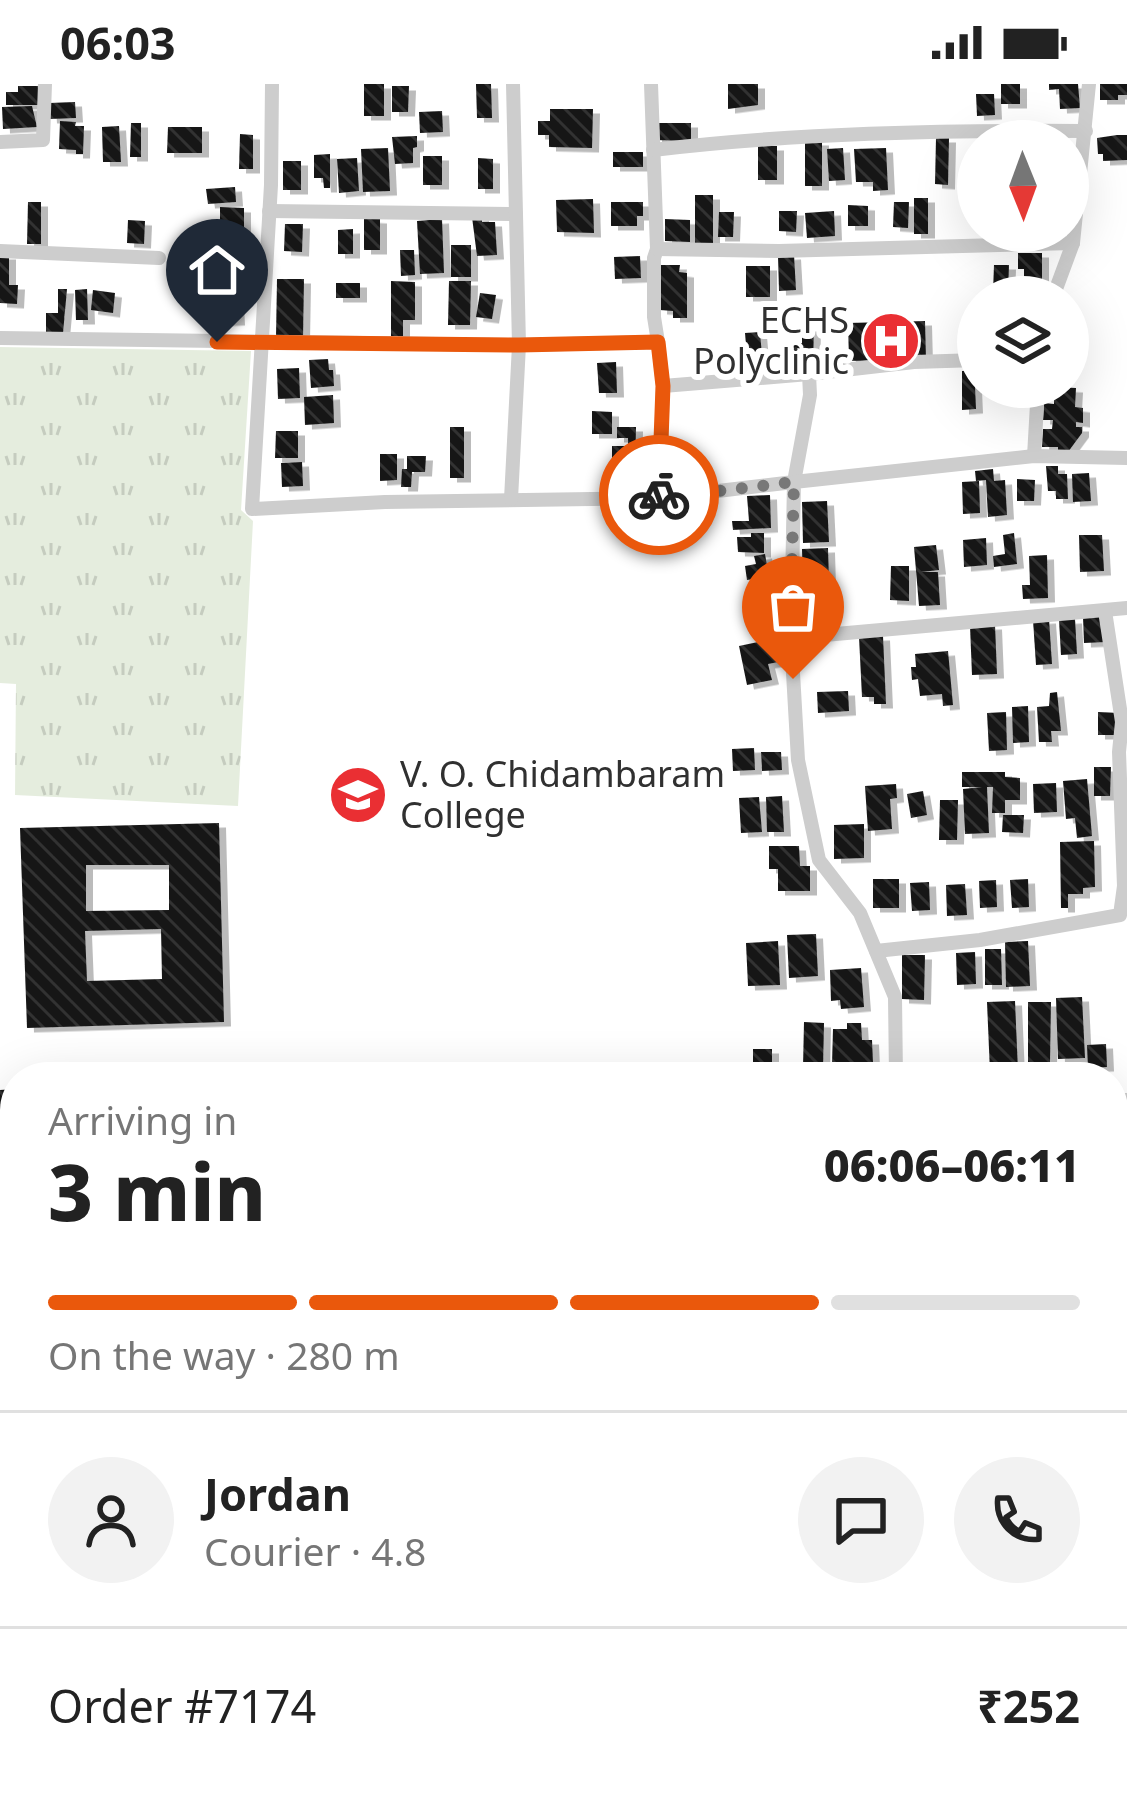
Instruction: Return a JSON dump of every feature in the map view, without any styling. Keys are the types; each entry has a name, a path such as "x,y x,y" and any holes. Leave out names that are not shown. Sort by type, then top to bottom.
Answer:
{"street":[{"path":"0,142 43,140 45,84"},
{"path":"272,84 252,509 659,498 1034,456 1127,458"},
{"path":"511,499 519,345 513,84"},
{"path":"651,84 657,249 654,317 663,386 659,498"},
{"path":"1088,120 1090,84"},
{"path":"653,150 957,131"},
{"path":"269,211 516,214"},
{"path":"657,249 957,246"},
{"path":"0,251 159,258"},
{"path":"0,338 519,345 658,342"},
{"path":"663,386 957,361"},
{"path":"809,374 810,395 794,482 790,638 798,760 819,860 860,913 895,997 896,1062"},
{"path":"1034,456 1037,408"},
{"path":"790,638 1127,608"},
{"path":"876,951 980,940 1120,915 1124,886 1122,722 1105,610"}],"green space":[{"path":"0,347 251,351 241,510 253,521 238,806 15,795 16,684 0,683"}],"building":[{"path":"364,84 384,84 384,116 364,116"},
{"path":"476,84 491,84 492,118 477,118"},
{"path":"728,84 758,84 758,105 728,109"},
{"path":"1001,84 1020,84 1020,104 1001,104"},
{"path":"1049,84 1078,84 1080,108 1060,109 1059,89 1049,90"},
{"path":"1100,84 1127,84 1127,95 1100,100"},
{"path":"18,86 38,86 38,105 6,105 6,92 18,92"},
{"path":"392,86 409,86 408,112 392,112"},
{"path":"976,94 994,94 995,115 977,116"},
{"path":"75,102 76,118 50,119 49,103"},
{"path":"32,106 37,127 3,129 2,107"},
{"path":"550,109 593,109 592,148 549,147 549,135 538,135 538,121 550,121"},
{"path":"442,111 443,132 420,133 419,112"},
{"path":"60,121 84,126 83,154 59,149"},
{"path":"131,123 141,123 141,157 130,157"},
{"path":"655,123 691,123 691,141 655,140"},
{"path":"119,126 121,162 103,162 102,127"},
{"path":"168,127 202,127 202,153 167,153"},
{"path":"240,134 253,135 253,169 239,169"},
{"path":"1127,135 1127,160 1103,161 1097,138"},
{"path":"417,136 413,163 395,164 392,137"},
{"path":"936,138 949,138 948,185 935,184"},
{"path":"805,141 822,141 822,186 805,186"},
{"path":"758,146 777,146 777,180 758,180"},
{"path":"388,148 390,191 363,192 361,149"},
{"path":"843,148 845,180 829,181 827,149"},
{"path":"886,148 888,190 873,191 873,182 856,182 854,149"},
{"path":"613,152 643,152 643,167 613,167"},
{"path":"330,154 330,188 324,188 323,178 314,178 314,155"},
{"path":"423,156 442,156 442,185 423,185"},
{"path":"357,158 359,191 339,193 337,159"},
{"path":"478,158 493,159 493,189 478,189"},
{"path":"283,161 301,161 301,190 283,190"},
{"path":"235,187 236,202 208,204 206,189"},
{"path":"695,195 713,195 713,245 695,245"},
{"path":"914,198 928,198 928,234 914,234"},
{"path":"593,199 594,233 557,232 556,200"},
{"path":"28,202 41,202 41,244 27,244"},
{"path":"611,202 643,202 637,226 611,226"},
{"path":"894,202 909,202 908,228 893,227"},
{"path":"848,205 868,206 868,226 848,226"},
{"path":"220,207 244,208 244,237 212,237 212,224 220,224"},
{"path":"779,211 797,211 796,232 779,231"},
{"path":"834,211 835,236 807,238 805,213"},
{"path":"719,212 734,212 733,237 718,237"},
{"path":"482,216 482,222 495,222 497,255 477,256 472,217"},
{"path":"364,218 380,219 380,250 364,250"},
{"path":"442,219 444,273 420,274 417,221"},
{"path":"665,219 690,220 690,242 665,241"},
{"path":"128,220 145,221 144,244 127,243"},
{"path":"285,224 303,224 302,252 284,251"},
{"path":"353,229 353,254 338,254 338,230"},
{"path":"451,245 471,245 471,277 451,277"},
{"path":"400,250 414,250 415,275 401,276"},
{"path":"1018,253 1042,253 1042,276 1024,276 1024,269 1018,269"},
{"path":"0,255 9,255 9,285 18,285 17,304 0,303"},
{"path":"794,255 796,290 779,291 778,256"},
{"path":"640,256 641,278 615,279 614,257"},
{"path":"661,265 680,265 679,272 687,273 687,318 673,318 673,311 660,310"},
{"path":"994,265 1009,265 1009,276 994,276"},
{"path":"746,266 770,266 770,297 746,297"},
{"path":"277,279 304,279 303,337 276,337"},
{"path":"391,281 415,282 415,320 403,320 403,336 391,336"},
{"path":"449,281 471,281 470,325 448,325"},
{"path":"336,283 360,283 360,298 336,298"},
{"path":"58,289 67,289 63,333 46,333 46,313 58,313"},
{"path":"87,289 88,320 76,320 75,290"},
{"path":"93,290 115,293 113,313 91,310"},
{"path":"480,293 496,295 492,319 476,317"},
{"path":"237,299 238,321 216,322 210,301"},
{"path":"925,321 926,359 849,361 848,323"},
{"path":"802,327 814,327 813,364 789,363 790,343 802,343"},
{"path":"760,332 762,356 747,357 745,333"},
{"path":"328,359 334,386 311,388 309,360"},
{"path":"616,362 617,393 599,393 597,363"},
{"path":"299,368 300,398 278,399 277,369"},
{"path":"333,395 334,423 305,425 304,397"},
{"path":"1044,408 1083,408 1083,423 1076,422 1082,433 1068,452 1042,447 1043,429 1052,429 1053,420 1043,420"},
{"path":"592,411 612,412 612,434 592,434"},
{"path":"450,427 464,427 464,478 450,478"},
{"path":"617,427 636,427 635,474 612,474 612,446 628,446 628,438 617,438"},
{"path":"276,431 298,431 298,458 275,458"},
{"path":"380,454 397,454 397,480 380,481"},
{"path":"407,456 426,456 425,472 412,472 411,487 401,487 402,469 407,469"},
{"path":"302,462 303,486 282,487 281,463"},
{"path":"1046,466 1058,466 1058,474 1067,474 1068,499 1056,499 1056,491 1048,491"},
{"path":"993,469 994,481 1005,480 1007,515 988,517 986,480 976,481 975,471"},
{"path":"1089,473 1091,501 1073,502 1072,474"},
{"path":"1017,479 1035,480 1034,501 1017,501"},
{"path":"979,481 980,513 963,514 962,482"},
{"path":"770,495 771,528 733,530 732,521 749,521 747,496"},
{"path":"827,501 829,542 803,543 802,502"},
{"path":"751,533 764,533 764,553 738,552 737,537 751,537"},
{"path":"1014,533 1017,564 994,567 993,556 1005,554 1003,535"},
{"path":"1079,535 1102,535 1104,571 1080,572"},
{"path":"986,538 987,565 964,567 963,540"},
{"path":"936,545 939,570 921,572 938,572 940,605 919,606 914,547"},
{"path":"828,548 830,616 804,617 802,549"},
{"path":"765,554 769,577 747,580 745,566 756,564 754,556"},
{"path":"1047,555 1048,598 1023,599 1022,585 1030,585 1029,556"},
{"path":"891,566 909,566 909,601 890,600"},
{"path":"746,588 770,589 770,608 746,607"},
{"path":"771,611 774,631 750,634 747,615"},
{"path":"1105,615 1106,642 1084,643 1083,617"},
{"path":"1049,619 1052,664 1036,665 1033,620"},
{"path":"1075,619 1077,654 1061,655 1059,620"},
{"path":"995,625 997,674 972,675 970,626"},
{"path":"883,636 886,704 874,704 874,697 862,697 859,637"},
{"path":"773,639 778,662 768,664 772,680 747,685 739,646"},
{"path":"948,651 953,705 943,706 942,694 920,696 911,667 916,667 915,654"},
{"path":"848,691 849,711 818,713 817,692"},
{"path":"1057,692 1061,731 1051,731 1052,742 1039,742 1037,707 1049,706 1050,693"},
{"path":"1028,706 1029,742 1013,743 1012,707"},
{"path":"1006,712 1007,750 989,751 987,713"},
{"path":"1098,712 1120,713 1119,735 1098,735"},
{"path":"754,748 755,770 733,771 732,749"},
{"path":"761,752 781,752 782,770 762,771"},
{"path":"1094,767 1111,767 1110,796 1094,796"},
{"path":"962,772 1005,772 1005,777 1020,778 1020,800 1005,800 1005,813 992,813 993,787 987,787 989,833 965,834 963,789 982,787 962,787"},
{"path":"1087,779 1092,836 1077,838 1075,818 1066,819 1063,781"},
{"path":"1056,783 1057,812 1034,813 1033,784"},
{"path":"896,784 897,798 890,799 892,829 868,831 865,786"},
{"path":"923,791 927,815 911,818 907,794"},
{"path":"782,796 784,832 767,832 766,797"},
{"path":"759,797 762,832 741,833 739,798"},
{"path":"940,800 958,800 957,840 939,840"},
{"path":"1003,815 1024,815 1023,833 1002,832"},
{"path":"219,823 224,1022 27,1028 20,828","holes":["86,865 169,865 169,910 86,911","161,929 162,979 87,981 85,931"]},
{"path":"864,824 864,858 834,859 834,825"},
{"path":"1094,841 1095,887 1083,888 1083,894 1068,894 1068,908 1061,908 1060,842"},
{"path":"769,846 799,846 800,866 810,866 810,891 778,891 778,869 769,869"},
{"path":"873,879 899,879 899,908 873,908"},
{"path":"1028,879 1029,907 1012,908 1010,880"},
{"path":"996,880 997,907 980,908 979,881"},
{"path":"929,882 930,910 912,911 910,883"},
{"path":"965,884 967,915 947,916 946,885"},
{"path":"816,934 818,976 789,978 787,935"},
{"path":"778,941 780,985 748,986 746,943"},
{"path":"1028,941 1030,986 1006,987 1005,942"},
{"path":"985,949 1001,949 1002,985 985,985"},
{"path":"975,952 976,984 957,985 956,953"},
{"path":"902,955 925,955 924,1000 902,999"},
{"path":"861,968 864,1007 841,1009 840,1000 831,1001 830,970"},
{"path":"1082,997 1085,1058 1058,1059 1056,998"},
{"path":"1015,1001 1018,1062 990,1062 987,1002"},
{"path":"1028,1002 1051,1002 1050,1062 1028,1062"},
{"path":"804,1022 824,1023 823,1062 803,1062"},
{"path":"847,1023 861,1023 862,1040 872,1040 873,1062 832,1062 833,1029 847,1029"},
{"path":"1106,1044 1107,1062 1088,1062 1087,1045"},
{"path":"753,1049 772,1049 772,1062 753,1062"}],"way so far":[{"path":"659,495 794,482 793,679"}],"place":[{"name":"ECHS Polyclinic","path":"891,341"},
{"name":"V. O. Chidambaram College","path":"358,795"}],"route":[{"path":"217,342 658,342 663,386 659,495"}]}
